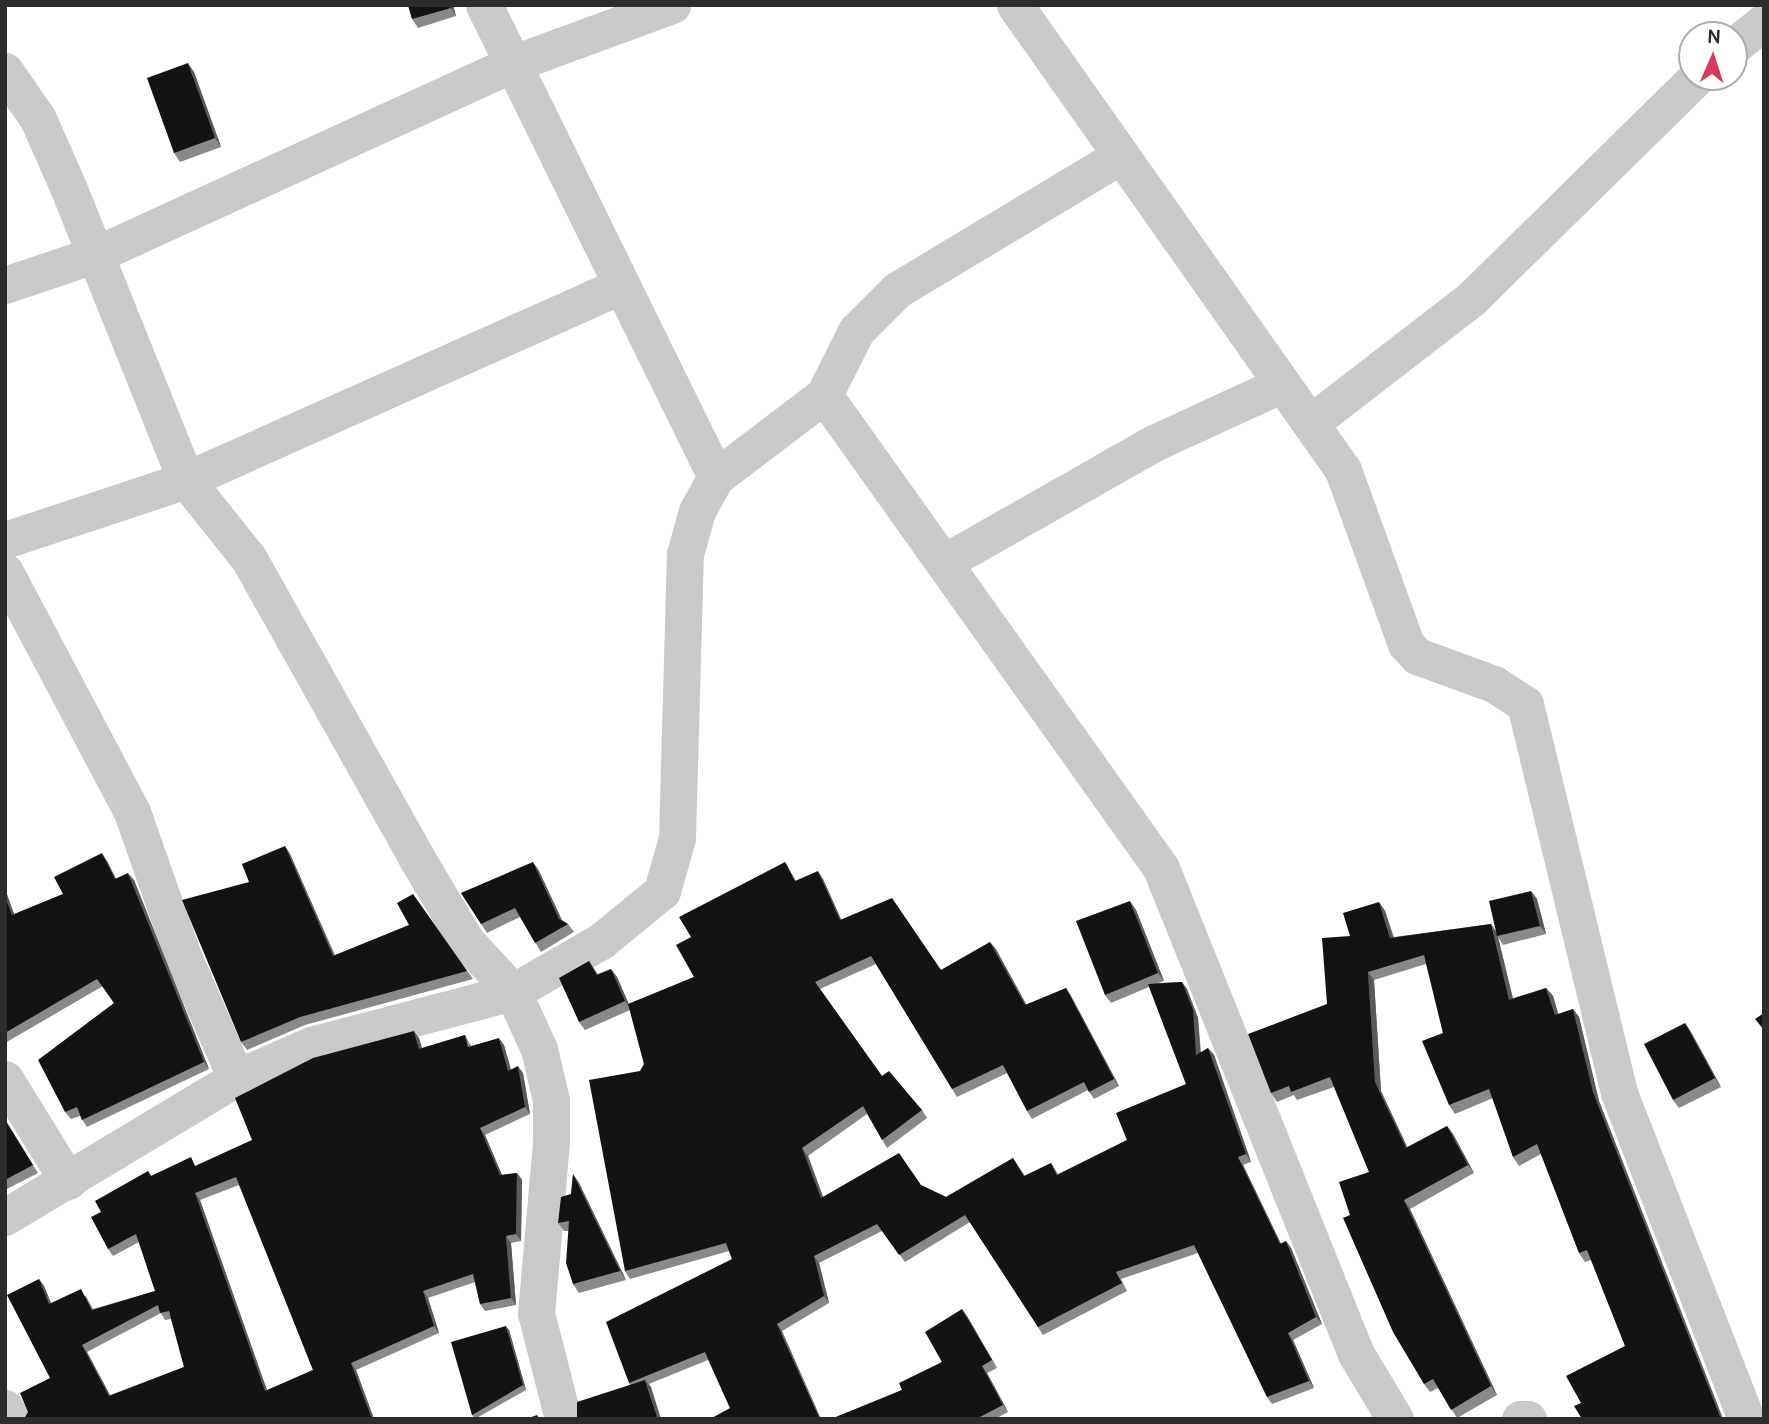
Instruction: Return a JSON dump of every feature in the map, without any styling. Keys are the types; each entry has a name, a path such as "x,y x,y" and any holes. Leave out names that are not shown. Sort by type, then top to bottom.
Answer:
{"street":[{"path":"484,5 509,65 716,477"},
{"path":"5,285 97,254 509,65 672,5"},
{"path":"1015,5 1117,158 1282,384 1313,421 1362,512 1406,644 1417,656 1494,684 1525,704 1619,1093 1746,1419"},
{"path":"1748,35 1764,22"},
{"path":"5,71 38,119 97,254 186,480 248,559 466,941 513,992 539,1049 551,1100 536,1312 563,1419"},
{"path":"1313,421 1472,298 1683,91"},
{"path":"5,1217 236,1078 360,1029 513,992 601,941 662,891 672,872 685,554 697,511 716,477 824,395 856,331 897,290 1117,158"},
{"path":"5,540 186,480 620,286"},
{"path":"948,560 1154,443 1282,384"},
{"path":"824,395 948,560 1034,696 1161,868 1356,1354 1395,1419"},
{"path":"5,572 132,812 182,954 236,1078"},
{"path":"5,1079 68,1181"},
{"path":"5,1409 12,1419"},
{"path":"1520,1419 1528,1419"}],"building":[{"path":"408,5 450,5 451,8 412,19"},
{"path":"188,63 215,138 174,153 147,78"},
{"path":"285,846 333,956 409,925 397,903 413,894 467,971 300,1017 241,1042 182,900 249,882 242,864"},
{"path":"102,853 115,879 128,873 204,1062 82,1120 77,1107 65,1112 38,1060 114,1003 97,979 5,1033 5,896 12,915 63,894 54,877"},
{"path":"533,862 559,919 568,924 535,943 515,908 481,924 461,893"},
{"path":"785,862 795,881 818,871 840,920 892,898 941,970 990,942 1025,1005 1066,988 1114,1079 1089,1092 1084,1082 1027,1111 1003,1065 952,1089 871,956 815,982 882,1076 889,1071 922,1110 882,1140 863,1106 802,1148 821,1198 899,1153 921,1185 946,1197 1013,1158 1024,1176 1051,1163 1057,1175 1127,1140 1116,1113 1186,1084 1148,984 1182,982 1193,1010 1196,1055 1208,1048 1246,1154 1238,1157 1280,1244 1286,1241 1316,1317 1288,1333 1309,1381 1267,1397 1194,1245 1116,1272 1122,1283 1038,1327 965,1215 899,1255 877,1224 814,1256 824,1296 777,1324 820,1419 710,1419 730,1408 705,1352 629,1383 606,1322 732,1259 726,1243 625,1271 589,1080 640,1071 644,1064 628,1004 694,977 676,945 691,937 679,917"},
{"path":"1531,891 1540,926 1497,936 1489,901"},
{"path":"1130,901 1158,973 1105,995 1076,921"},
{"path":"1379,902 1390,938 1491,924 1509,1000 1546,988 1555,1015 1573,1009 1593,1092 1721,1419 1582,1419 1574,1406 1581,1403 1566,1376 1625,1346 1587,1250 1579,1253 1537,1144 1513,1157 1489,1089 1449,1105 1422,1041 1443,1033 1424,955 1368,972 1375,1082 1406,1148 1447,1126 1468,1165 1404,1200 1491,1386 1451,1410 1433,1379 1424,1384 1393,1332 1343,1218 1350,1215 1339,1182 1369,1172 1330,1077 1291,1092 1289,1086 1271,1093 1248,1034 1327,1004 1322,938 1350,936 1343,913"},
{"path":"589,961 597,975 611,969 625,1001 579,1022 559,978"},
{"path":"1764,1013 1764,1030 1755,1019"},
{"path":"1685,1023 1715,1078 1673,1100 1644,1044"},
{"path":"414,1031 419,1049 465,1035 468,1047 499,1038 508,1071 518,1066 525,1107 480,1128 500,1175 517,1173 516,1234 506,1236 511,1298 480,1304 473,1274 423,1291 434,1326 351,1363 372,1419 24,1419 28,1412 20,1393 50,1378 7,1295 39,1279 49,1304 81,1289 92,1310 155,1291 136,1234 108,1249 91,1217 101,1212 95,1201 148,1171 151,1176 191,1157 195,1166 252,1140 235,1098 313,1058","holes":["236,1177 313,1370 265,1391 195,1193","158,1305 160,1313 169,1311 184,1367 109,1396 82,1345"]},
{"path":"5,1120 33,1165 5,1180"},
{"path":"573,1174 620,1271 573,1284 566,1263 569,1221 558,1223 561,1197 571,1194"},
{"path":"962,1309 992,1360 982,1366 1003,1405 976,1419 831,1419 902,1390 899,1383 942,1362 925,1332"},
{"path":"506,1326 523,1385 472,1415 451,1342"},
{"path":"645,1380 658,1419 577,1419 577,1402"}]}
